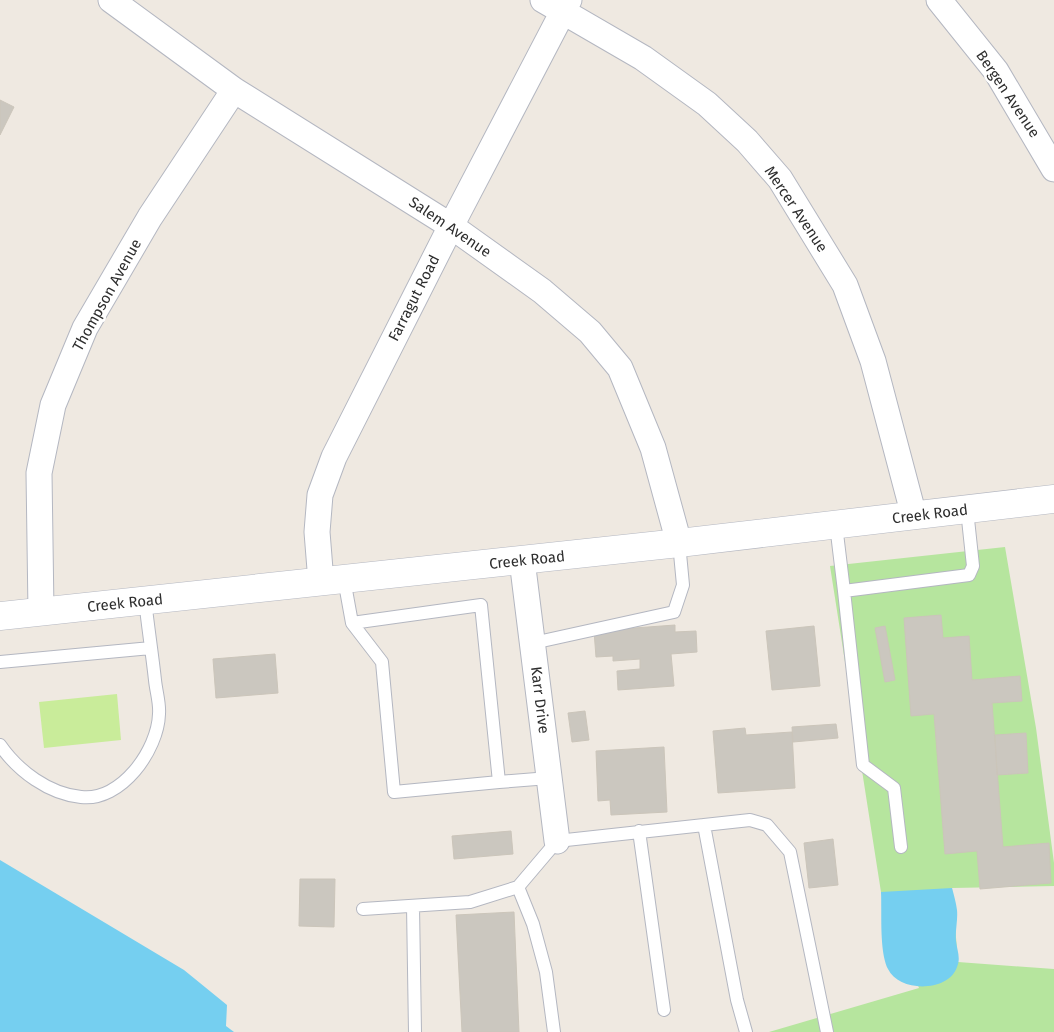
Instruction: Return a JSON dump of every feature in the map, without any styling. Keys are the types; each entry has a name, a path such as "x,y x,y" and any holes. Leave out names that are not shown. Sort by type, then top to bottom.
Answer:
{"street":[{"name":"Salem Avenue","path":"111,0 234,90 451,226 542,291 590,332 620,368 653,448 679,543"},
{"name":"Bergen Avenue","path":"939,0 996,71 1054,169"},
{"name":"Farragut Road","path":"332,581 317,532 320,495 334,457 451,226 559,4"},
{"name":"Mercer Avenue","path":"559,4 643,58 707,104 747,141 780,179 845,285 873,361 914,516"},
{"name":"Thompson Avenue","path":"41,612 39,473 53,405 85,328 150,217 234,90"},
{"name":"Creek Road","path":"0,616 679,543 1054,499"},
{"name":"Karr Drive","path":"522,560 558,841"}],"lane":[{"path":"844,591 969,575 973,566 967,510"},
{"path":"836,525 863,765 894,788 901,846"},
{"path":"533,643 674,612 683,585 679,543"},
{"path":"332,581 352,623 382,662 394,792 550,778"},
{"path":"0,745 12,761 41,784 82,798 108,793 127,779 143,762 155,737 159,714 145,600"},
{"path":"352,623 482,606 499,782"},
{"path":"0,662 151,648"},
{"path":"363,909 470,902 518,887 558,841 750,820 768,826 790,852 827,1032"},
{"path":"704,824 737,1000 746,1032"},
{"path":"639,831 664,1010"},
{"path":"518,887 533,924 546,972 554,1032"},
{"path":"413,906 414,1029 416,1032"}],"green space":[{"path":"1005,547 1036,728 1054,863 1054,886 952,888 958,962 1054,969 1054,1032 769,1032 919,988 881,892 830,566"},
{"path":"117,694 121,740 44,748 39,702"}],"water":[{"path":"0,860 184,970 227,1005 226,1026 234,1032 0,1032"},
{"path":"952,888 957,910 956,937 959,957 957,967 952,975 935,985 913,986 902,982 894,977 885,961 882,942 881,892"}],"building":[{"path":"0,100 14,107 0,135"},
{"path":"941,615 943,638 969,636 972,680 1020,676 1022,701 992,703 1003,847 1049,843 1051,883 980,889 977,851 945,854 934,714 911,716 904,618"},
{"path":"675,625 675,632 696,631 697,652 671,654 674,686 618,690 617,671 640,669 640,659 613,661 613,656 596,657 594,631"},
{"path":"814,626 820,686 772,690 766,631"},
{"path":"885,626 895,680 885,682 875,628"},
{"path":"275,654 278,693 216,698 213,659"},
{"path":"585,711 589,740 572,742 568,713"},
{"path":"836,724 838,738 793,742 792,727"},
{"path":"745,728 746,735 792,732 795,788 718,793 713,731"},
{"path":"1026,733 1028,773 997,775 995,735"},
{"path":"664,747 667,812 611,815 610,800 598,801 596,751"},
{"path":"511,831 513,854 454,859 452,836"},
{"path":"833,839 838,885 809,888 804,843"},
{"path":"300,879 335,879 334,927 299,926"},
{"path":"514,912 519,1032 462,1032 456,915"}]}
